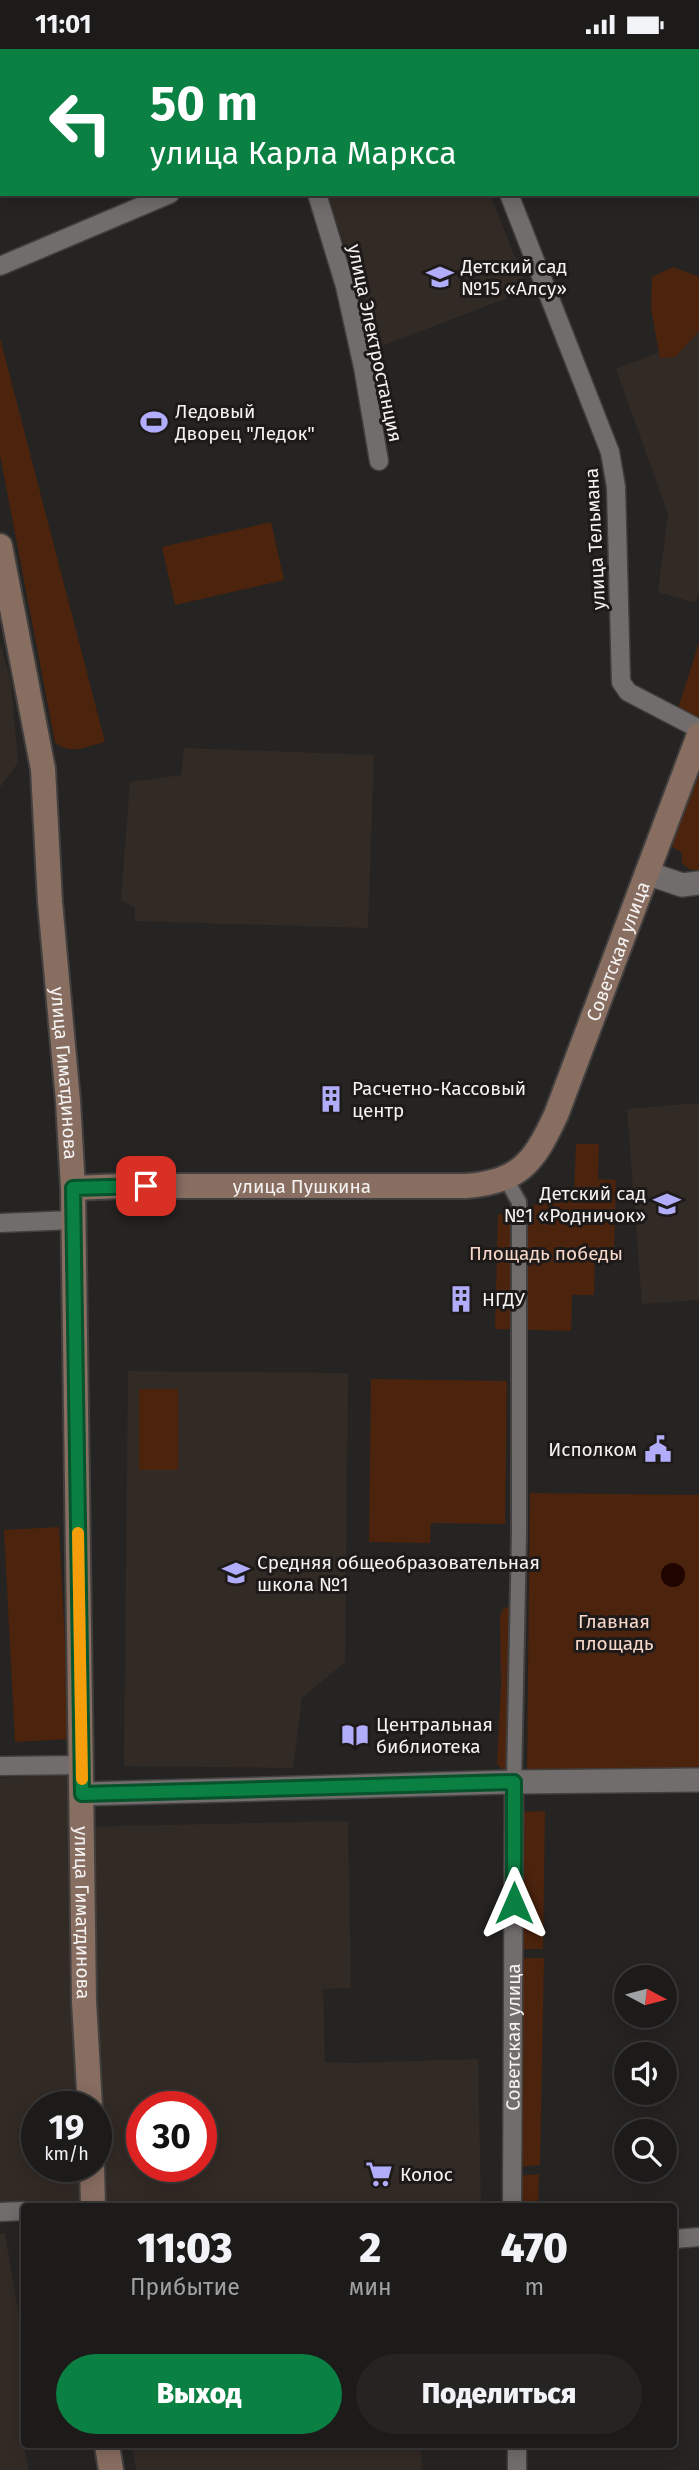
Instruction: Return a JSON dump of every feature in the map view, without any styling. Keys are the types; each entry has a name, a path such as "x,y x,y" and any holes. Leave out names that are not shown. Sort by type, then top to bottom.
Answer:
{"main road":[{"name":"улица Гиматдинова","path":"0,546 43,769 50,902 68,1101 73,1188 84,2001 89,2091"},
{"name":"Советская улица","path":"526,1163 540,1146 556,1115 699,735"},
{"name":"улица Пушкина","path":"73,1188 466,1186 506,1179 526,1163"},
{"path":"92,2182 93,2203"},
{"path":"107,2448 111,2470"}],"street":[{"path":"0,266 165,196"},
{"name":"улица Электростанция","path":"318,196 348,299 379,461"},
{"name":"улица Тельмана","path":"510,196 610,452 616,487 621,682 628,692 699,729"},
{"path":"647,873 682,885 699,883"},
{"path":"506,1179 519,1202 519,1534 514,1782"},
{"path":"0,1223 73,1220"},
{"path":"0,1766 82,1765"},
{"path":"82,1794 514,1782 699,1780"},
{"name":"Советская улица","path":"512,2203 514,1782"},
{"path":"0,2212 21,2211"},
{"path":"677,2239 699,2237"},
{"path":"517,2448 517,2470"}],"shaded area":[{"name":"Детский сад №15 «Алсу»","path":"327,196 491,196 528,290 382,346"},
{"path":"699,293 699,591 695,603 658,592 668,514 616,369 681,344"},
{"path":"0,643 11,682 18,763 0,787"},
{"path":"184,748 374,755 368,928 135,921 135,908 121,900 130,782 181,775"},
{"name":"Детский сад №1 «Родничок»","path":"699,1103 699,1300 642,1304 627,1109"},
{"name":"Средняя общеобразовательная школа №1","path":"128,1371 348,1373 345,1662 302,1698 293,1768 124,1766"},
{"path":"673,1563 684,1570 685,1575 678,1586 673,1587 662,1580 661,1575 668,1564"},
{"path":"67,1774 69,1827 348,1821 351,1988 323,1989 325,2062 478,2059 481,2203 0,2203 0,1778"},
{"path":"5,2233 21,2328 21,2448 25,2448 29,2470 0,2470 0,2234"},
{"path":"132,2448 421,2448 422,2470 136,2470"}],"green space":[{"path":"673,267 699,277 699,331 675,357 660,358 651,308 652,277"},
{"path":"0,338 105,742 85,747 66,748 55,742 0,455"},
{"path":"271,522 284,580 175,605 162,547"},
{"path":"699,642 699,724 676,715"},
{"path":"699,755 699,871 689,869 682,863 682,853 667,843"},
{"name":"Площадь победы","path":"576,1144 599,1144 598,1179 616,1180 614,1251 595,1251 594,1295 572,1295 571,1331 495,1329 498,1215 574,1194"},
{"path":"371,1379 507,1381 505,1524 431,1523 430,1543 369,1542"},
{"path":"139,1389 178,1389 178,1470 139,1470"},
{"name":"Главная площадь","path":"530,1493 699,1495 699,1768 527,1771"},
{"path":"59,1527 70,1739 15,1742 4,1530"},
{"path":"504,1608 513,1609 508,1769 502,1769 497,1764 501,1685 500,1616"},
{"path":"545,1811 543,1949 518,1949 519,1812"},
{"path":"519,1958 544,1958 540,2165 517,2167"},
{"path":"539,2174 538,2203 517,2203 517,2176"}],"slow traffic":[{"path":"78,1533 82,1779"}],"place":[{"name":"Детский сад №15 «Алсу»","path":"440,277"},
{"name":"Ледовый Дворец \"Ледок\"","path":"154,422"},
{"name":"Расчетно-Кассовый центр","path":"331,1099"},
{"name":"Детский сад №1 «Родничок»","path":"667,1204"},
{"name":"НГДУ","path":"461,1299"},
{"name":"Исполком","path":"658,1449"},
{"name":"Средняя общеобразовательная школа №1","path":"236,1573"},
{"name":"Центральная библиотека","path":"355,1735"},
{"name":"Колос","path":"379,2174"}],"route":[{"path":"146,1186 73,1188 82,1794 514,1782 514,1903"}]}
